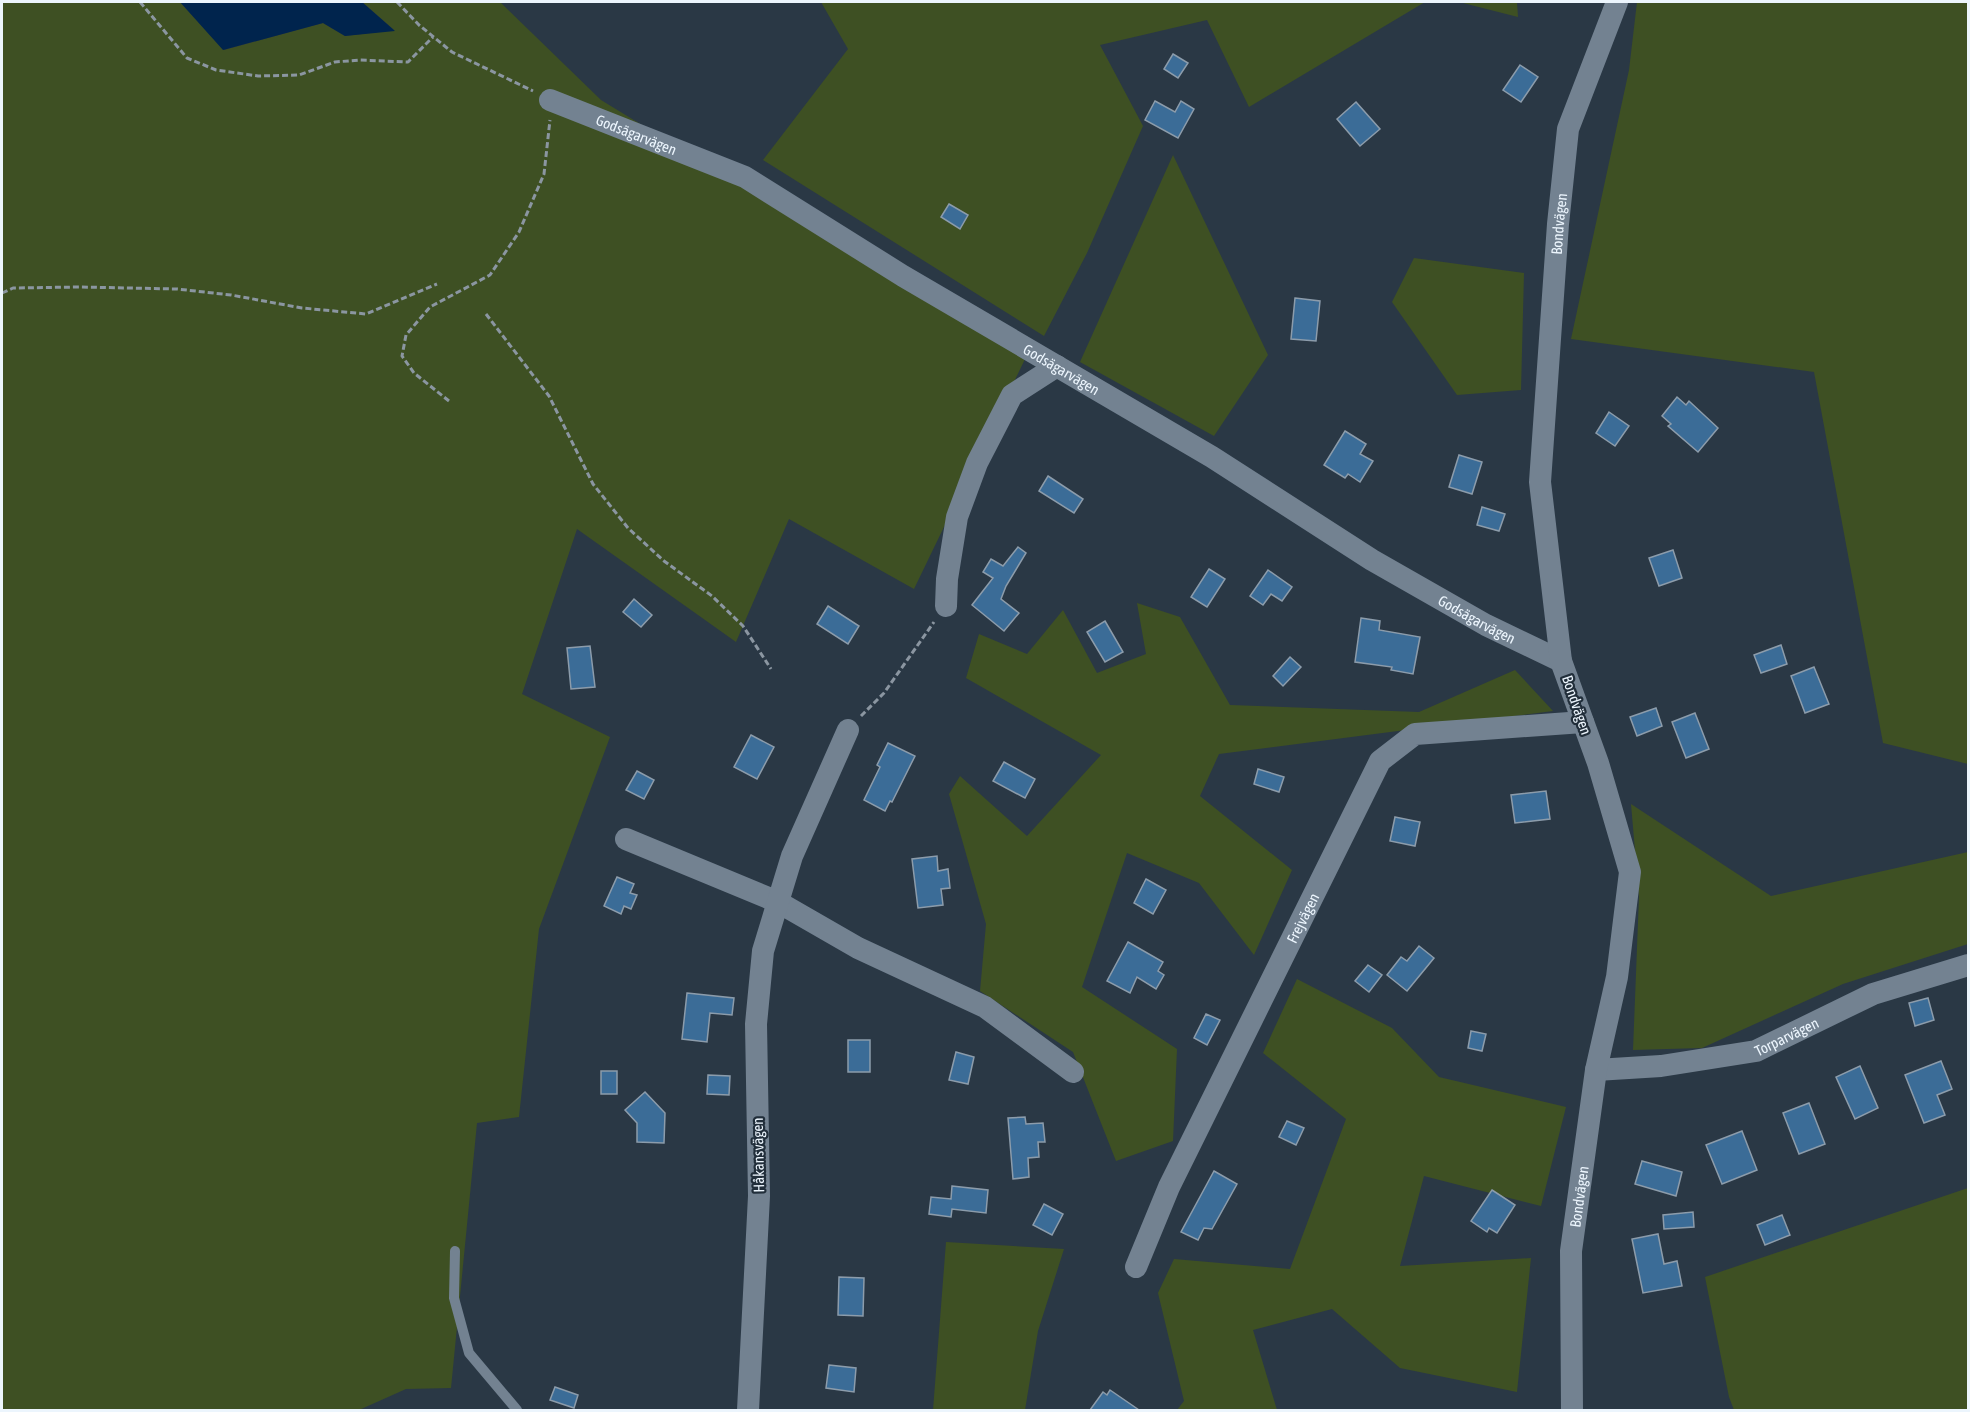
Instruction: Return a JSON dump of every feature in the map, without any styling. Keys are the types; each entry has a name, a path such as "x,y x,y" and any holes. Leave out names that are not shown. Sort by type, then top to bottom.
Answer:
{"street":[{"name":"Bondvägen","path":"1572,1410 1571,1251 1596,1070 1617,977 1630,872 1598,763 1561,661 1540,482 1558,224 1568,129 1617,2"},
{"name":"Godsägarvägen","path":"550,100 745,177 903,276 1212,456 1372,560 1486,625 1561,661"},
{"path":"946,606 947,579 957,517 977,463 1012,395 1056,366"},
{"name":"Frejvägen","path":"1136,1267 1169,1187 1380,761 1415,734 1583,722"},
{"name":"Håkansvägen","path":"748,1410 759,1196 756,1024 764,951 792,856 848,730"},
{"path":"626,839 778,902 858,948 985,1007 1073,1072"},
{"name":"Torparvägen","path":"1596,1070 1661,1066 1756,1051 1873,994 1968,965"}],"lane":[{"path":"455,1251 454,1299 469,1353 517,1410"}],"path":[{"path":"140,2 187,58 216,70 258,76 299,75 335,62 360,60 408,62 433,37"},
{"path":"397,2 419,25 452,52 550,100 549,137 544,174 519,231 490,275 430,307 406,334 402,356 414,373 449,401"},
{"path":"2,293 14,288 177,289 231,295 302,308 366,314 437,284"},
{"path":"486,314 549,396 593,484 628,528 664,561 712,597 743,626 771,669"},
{"path":"848,730 884,693 946,606"}],"green space":[{"path":"2,2 180,2 224,50 323,23 345,36 394,30 362,2 500,2 601,100 1025,359 914,589 789,519 736,642 577,529 522,694 610,737 539,929 519,1117 477,1123 451,1388 406,1389 359,1410 2,1410"},
{"path":"821,2 1425,2 1249,107 1207,20 1100,45 1143,126 1087,253 1044,336 763,160 848,49"},
{"path":"1459,2 1517,2 1518,17"},
{"path":"1637,2 1968,2 1968,764 1883,743 1814,372 1571,339 1629,70"},
{"path":"1173,155 1268,355 1214,436 1080,362"},
{"path":"1414,258 1524,273 1521,390 1457,395 1392,302"},
{"path":"1137,603 1180,617 1230,705 1419,712 1515,670 1553,711 1219,754 1200,796 1292,870 1254,955 1199,883 1127,853 1082,987 1177,1049 1173,1141 1116,1161 1073,1052 980,991 986,924 949,794 960,776 1027,836 1101,755 966,678 979,634 1027,654 1063,610 1097,673 1146,654"},
{"path":"1631,804 1771,896 1968,852 1968,944 1843,984 1702,1048 1633,1050 1639,897"},
{"path":"1297,979 1392,1028 1439,1077 1566,1107 1541,1206 1424,1176 1400,1266 1531,1258 1517,1392 1400,1368 1332,1309 1253,1330 1277,1410 1177,1410 1184,1401 1158,1293 1174,1259 1290,1269 1346,1119 1263,1053"},
{"path":"1968,1188 1968,1410 1734,1410 1729,1397 1705,1277"},
{"path":"946,1242 1064,1249 1038,1331 1025,1410 933,1410"}],"water":[{"path":"180,2 362,2 395,31 345,36 323,23 223,50"}],"building":[{"path":"1173,54 1188,63 1178,78 1164,69"},
{"path":"1520,65 1538,77 1521,102 1503,90"},
{"path":"1155,101 1175,112 1181,101 1194,109 1178,138 1145,120"},
{"path":"1356,102 1380,129 1360,146 1337,119"},
{"path":"949,204 968,215 960,229 941,217"},
{"path":"1295,298 1320,301 1316,341 1291,339"},
{"path":"1677,397 1686,405 1689,401 1718,428 1698,452 1668,426 1671,424 1662,416"},
{"path":"1609,412 1629,426 1615,446 1596,433"},
{"path":"1345,431 1366,444 1360,454 1373,461 1360,482 1348,474 1345,478 1324,465"},
{"path":"1459,455 1482,462 1472,494 1449,487"},
{"path":"1048,476 1083,499 1074,513 1039,491"},
{"path":"1482,507 1505,514 1499,531 1477,525"},
{"path":"1018,547 1026,553 1006,586 1001,599 1019,613 1004,631 972,605 993,578 983,572 991,559 1003,566"},
{"path":"1673,550 1682,578 1659,586 1649,558"},
{"path":"1209,569 1225,579 1207,607 1191,597"},
{"path":"1268,570 1292,587 1282,601 1271,594 1263,605 1250,596"},
{"path":"634,599 652,615 641,627 623,612"},
{"path":"828,606 859,626 848,644 817,624"},
{"path":"1361,618 1380,621 1379,630 1420,637 1413,674 1391,670 1392,667 1355,662"},
{"path":"1105,621 1123,652 1105,662 1087,632"},
{"path":"1781,645 1787,664 1761,673 1754,655"},
{"path":"590,646 595,687 571,689 567,648"},
{"path":"1290,657 1301,667 1283,686 1273,676"},
{"path":"1814,667 1829,704 1805,713 1791,676"},
{"path":"1656,708 1662,726 1637,736 1630,717"},
{"path":"1695,713 1709,749 1686,758 1672,722"},
{"path":"751,735 774,747 757,779 734,767"},
{"path":"888,743 915,756 892,802 890,801 885,811 864,800 880,767 877,765"},
{"path":"1004,762 1035,779 1025,798 993,781"},
{"path":"1258,769 1284,777 1279,792 1254,784"},
{"path":"637,771 654,780 644,799 626,790"},
{"path":"1546,791 1550,819 1515,823 1511,795"},
{"path":"1395,817 1420,822 1415,846 1390,841"},
{"path":"937,856 938,871 948,869 950,888 941,889 943,905 918,908 912,859"},
{"path":"617,877 634,884 630,893 637,895 631,909 624,906 621,914 604,906"},
{"path":"1146,879 1166,890 1153,914 1134,903"},
{"path":"1128,942 1163,962 1158,971 1164,975 1156,989 1137,977 1130,993 1107,981"},
{"path":"1419,946 1434,958 1407,991 1387,975 1401,957 1407,961"},
{"path":"1368,965 1382,975 1369,992 1355,981"},
{"path":"687,993 734,998 732,1015 710,1013 707,1042 682,1039"},
{"path":"1928,998 1934,1020 1915,1026 1909,1003"},
{"path":"1206,1014 1220,1020 1207,1045 1194,1038"},
{"path":"1471,1031 1486,1034 1482,1051 1468,1048"},
{"path":"848,1040 870,1040 870,1072 848,1072"},
{"path":"956,1052 974,1057 968,1084 949,1080"},
{"path":"1941,1061 1952,1089 1937,1095 1945,1115 1924,1123 1905,1075"},
{"path":"1860,1066 1878,1108 1855,1119 1836,1077"},
{"path":"601,1071 617,1071 617,1094 601,1094"},
{"path":"708,1075 730,1076 729,1095 707,1094"},
{"path":"645,1092 665,1113 664,1143 637,1142 637,1123 625,1110"},
{"path":"1809,1103 1825,1144 1799,1154 1783,1113"},
{"path":"1025,1117 1026,1124 1043,1123 1045,1142 1038,1142 1039,1157 1028,1158 1029,1177 1013,1179 1008,1118"},
{"path":"1287,1121 1304,1128 1296,1145 1279,1137"},
{"path":"1742,1131 1757,1170 1722,1184 1706,1145"},
{"path":"1642,1161 1682,1172 1676,1196 1635,1184"},
{"path":"1214,1171 1237,1184 1212,1229 1204,1228 1198,1240 1181,1232"},
{"path":"952,1186 988,1190 986,1213 952,1209 951,1217 929,1214 931,1197 951,1199"},
{"path":"1492,1190 1515,1205 1497,1233 1489,1228 1487,1232 1471,1221"},
{"path":"1044,1204 1063,1214 1052,1235 1033,1225"},
{"path":"1693,1212 1694,1227 1664,1229 1663,1215"},
{"path":"1782,1215 1790,1235 1765,1245 1757,1225"},
{"path":"1658,1234 1664,1264 1677,1261 1682,1286 1643,1293 1632,1239"},
{"path":"839,1277 864,1278 863,1316 838,1315"},
{"path":"829,1365 856,1368 854,1392 826,1388"},
{"path":"555,1387 578,1395 574,1408 550,1400"},
{"path":"1110,1390 1139,1410 1090,1410 1103,1392 1107,1395"}]}
